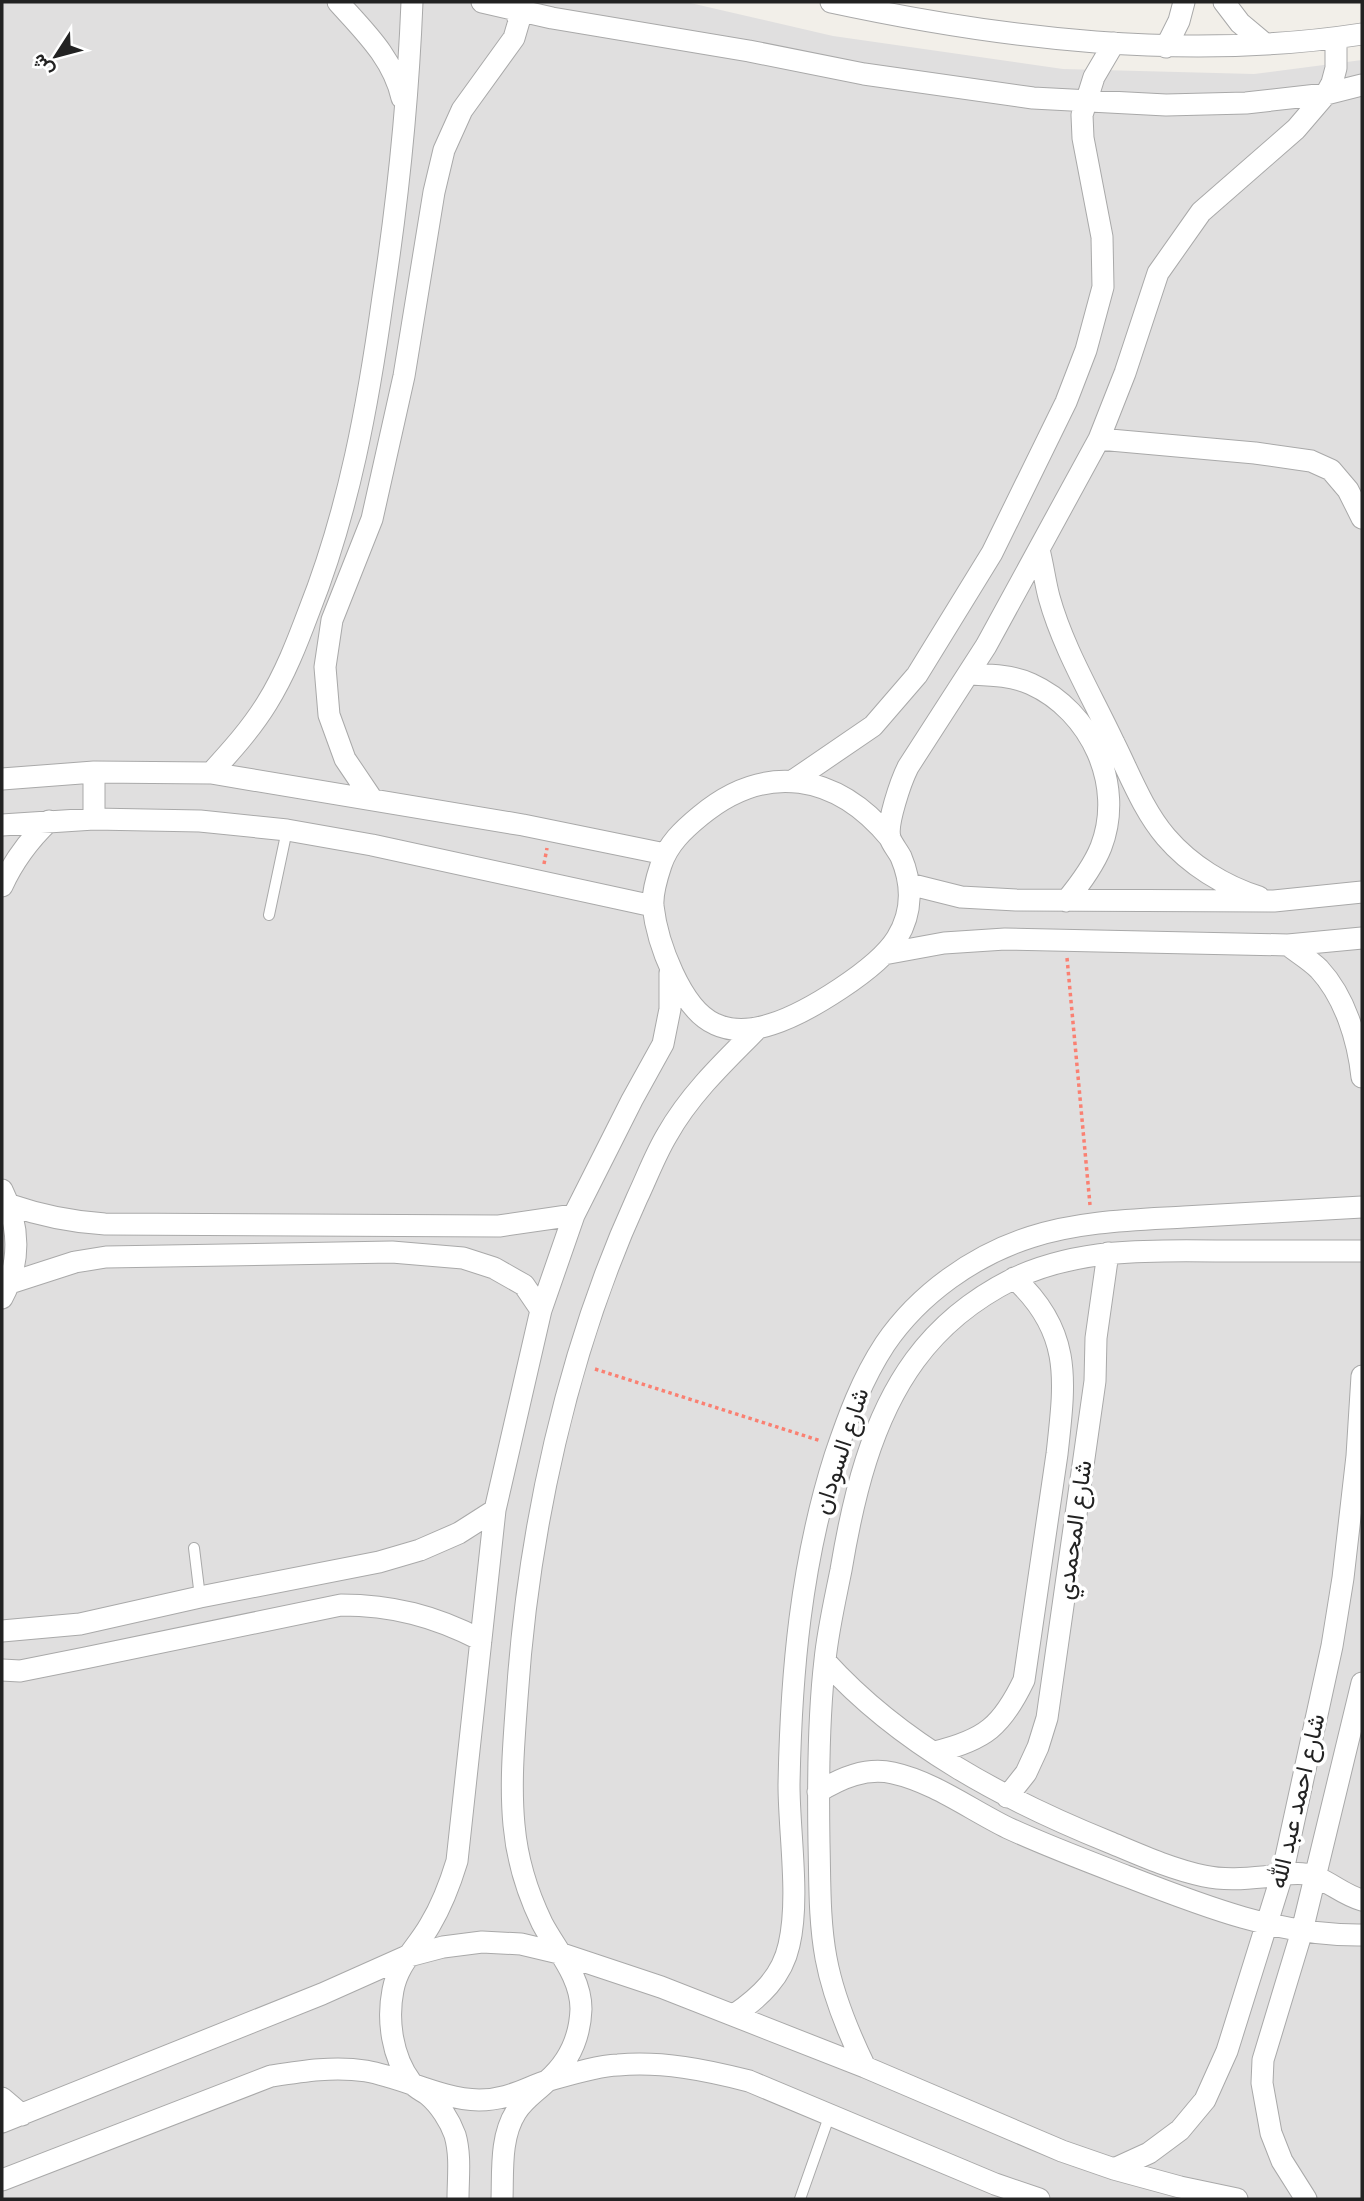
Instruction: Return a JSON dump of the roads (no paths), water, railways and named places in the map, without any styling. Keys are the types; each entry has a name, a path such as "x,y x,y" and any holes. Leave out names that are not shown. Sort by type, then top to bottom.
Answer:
{"street":[{"path":"338,2 389,63 400,88 404,117"},
{"path":"211,773 268,703 289,663 328,563 346,504 375,358 398,194 412,2"},
{"path":"482,2 547,10 876,76 1033,98 1166,105 1246,103 1326,94 1362,85"},
{"path":"831,2 892,15 1006,31 1166,47 1265,44 1362,34"},
{"path":"1166,47 1179,21 1184,2"},
{"path":"1223,2 1240,23 1265,44"},
{"path":"372,799 345,759 330,715 325,667 332,620 372,519 404,376 434,192 444,150 462,110 514,38 518,28 515,6"},
{"path":"890,838 898,788 908,767 986,646 1099,439 1125,373 1158,272 1201,212 1296,130 1326,94 1336,68 1336,38"},
{"path":"794,780 873,726 917,675 992,553 1066,402 1086,350 1103,287 1102,237 1083,138 1082,115 1094,77 1114,43"},
{"path":"1099,439 1255,453 1311,461 1331,470 1348,490 1362,518"},
{"path":"1040,550 1049,597 1065,642 1147,812 1166,838 1189,860 1215,878 1244,892 1275,901"},
{"path":"968,674 1000,675 1031,684 1059,701 1082,723 1098,751 1107,782 1108,814 1097,855 1087,874 1066,901"},
{"path":"2,779 94,772 211,773 550,830 665,854"},
{"path":"94,772 94,819"},
{"path":"794,780 817,785 848,800 875,820 890,838 905,867 909,903 905,922 897,939 868,969 803,1010 758,1028 736,1030 715,1024 697,1013 670,967 653,906 657,877 665,854 687,827 710,808 736,793 765,784 794,780"},
{"path":"2,825 94,819 200,821 287,830 542,880 653,906"},
{"path":"2,886 11,866 28,842 49,821"},
{"path":"909,884 961,897 1066,901 1275,901 1362,892"},
{"path":"884,954 944,943 1005,939 1288,946 1362,938"},
{"path":"1288,946 1320,970 1344,1007 1359,1048 1362,1077"},
{"path":"458,2199 459,2156 454,2134 437,2105 412,2084 396,2053 389,2021 393,1988 405,1957 428,1928 446,1896 457,1861 495,1510 541,1310 575,1215 663,1044 670,1009 670,967"},
{"path":"502,2199 505,2137 514,2114 529,2095 548,2081 567,2060 579,2034 581,2005 574,1977 542,1924 529,1893 519,1861 514,1825 512,1762 520,1656 538,1516 586,1329 619,1239 667,1135 693,1097 758,1028"},
{"path":"6,1198 45,1217 105,1224 499,1226 575,1215"},
{"path":"6,1198 16,1231 16,1257 6,1290"},
{"name":"شارع السودان","path":"734,2015 759,1998 778,1974 789,1946 793,1916 789,1786 794,1653 801,1602 818,1512 838,1447 862,1382 886,1343 915,1308 950,1278 988,1254 1031,1237 1091,1224 1362,1207"},
{"name":"شارع السودان","path":"865,2067 849,2032 826,1961 820,1923 818,1792 825,1661 850,1520 874,1437 914,1360 943,1328 976,1300 1014,1278 1062,1262 1108,1252 1154,1250 1362,1251"},
{"path":"6,1290 75,1262 106,1257 392,1252 463,1258 494,1268 524,1285 541,1310"},
{"name":"شارع المحمدي","path":"1007,1797 1026,1773 1038,1746 1052,1687 1095,1381 1098,1316 1108,1252"},
{"name":"شارع المحمدي","path":"935,1752 964,1745 990,1730 1011,1707 1024,1680 1057,1454 1062,1361 1057,1337 1047,1315 1033,1295 1014,1278"},
{"name":"شارع احمد عبد الله","path":"1114,2169 1149,2153 1180,2130 1205,2100 1227,2051 1282,1875 1338,1611 1357,1456 1362,1376"},
{"path":"2,1630 80,1624 379,1562 420,1550 459,1533 495,1510"},
{"path":"2,1670 20,1671 341,1605 370,1605 418,1613 455,1626 481,1640"},
{"path":"825,1661 875,1712 904,1733 1007,1797 1086,1833 1186,1871 1226,1879 1293,1873 1315,1877 1362,1900"},
{"name":"شارع احمد عبد الله","path":"1306,2199 1282,2161 1271,2133 1262,2083 1264,2060 1302,1931 1362,1683"},
{"path":"818,1792 840,1779 865,1772 890,1772 915,1779 1010,1829 1213,1910 1302,1931 1362,1935"},
{"path":"2,2122 322,1994 405,1957 443,1947 482,1942 521,1944 559,1953 661,1987 865,2067 1024,2136 1114,2169 1237,2199"},
{"path":"2,2180 271,2077 318,2069 366,2071 445,2095 480,2100 516,2095 548,2081 616,2064 667,2064 749,2081 995,2184 1039,2199"},
{"path":"2,2098 22,2115"}],"lane":[{"path":"269,915 287,830"},
{"path":"194,1548 200,1597"},
{"path":"800,2199 830,2113"}]}
